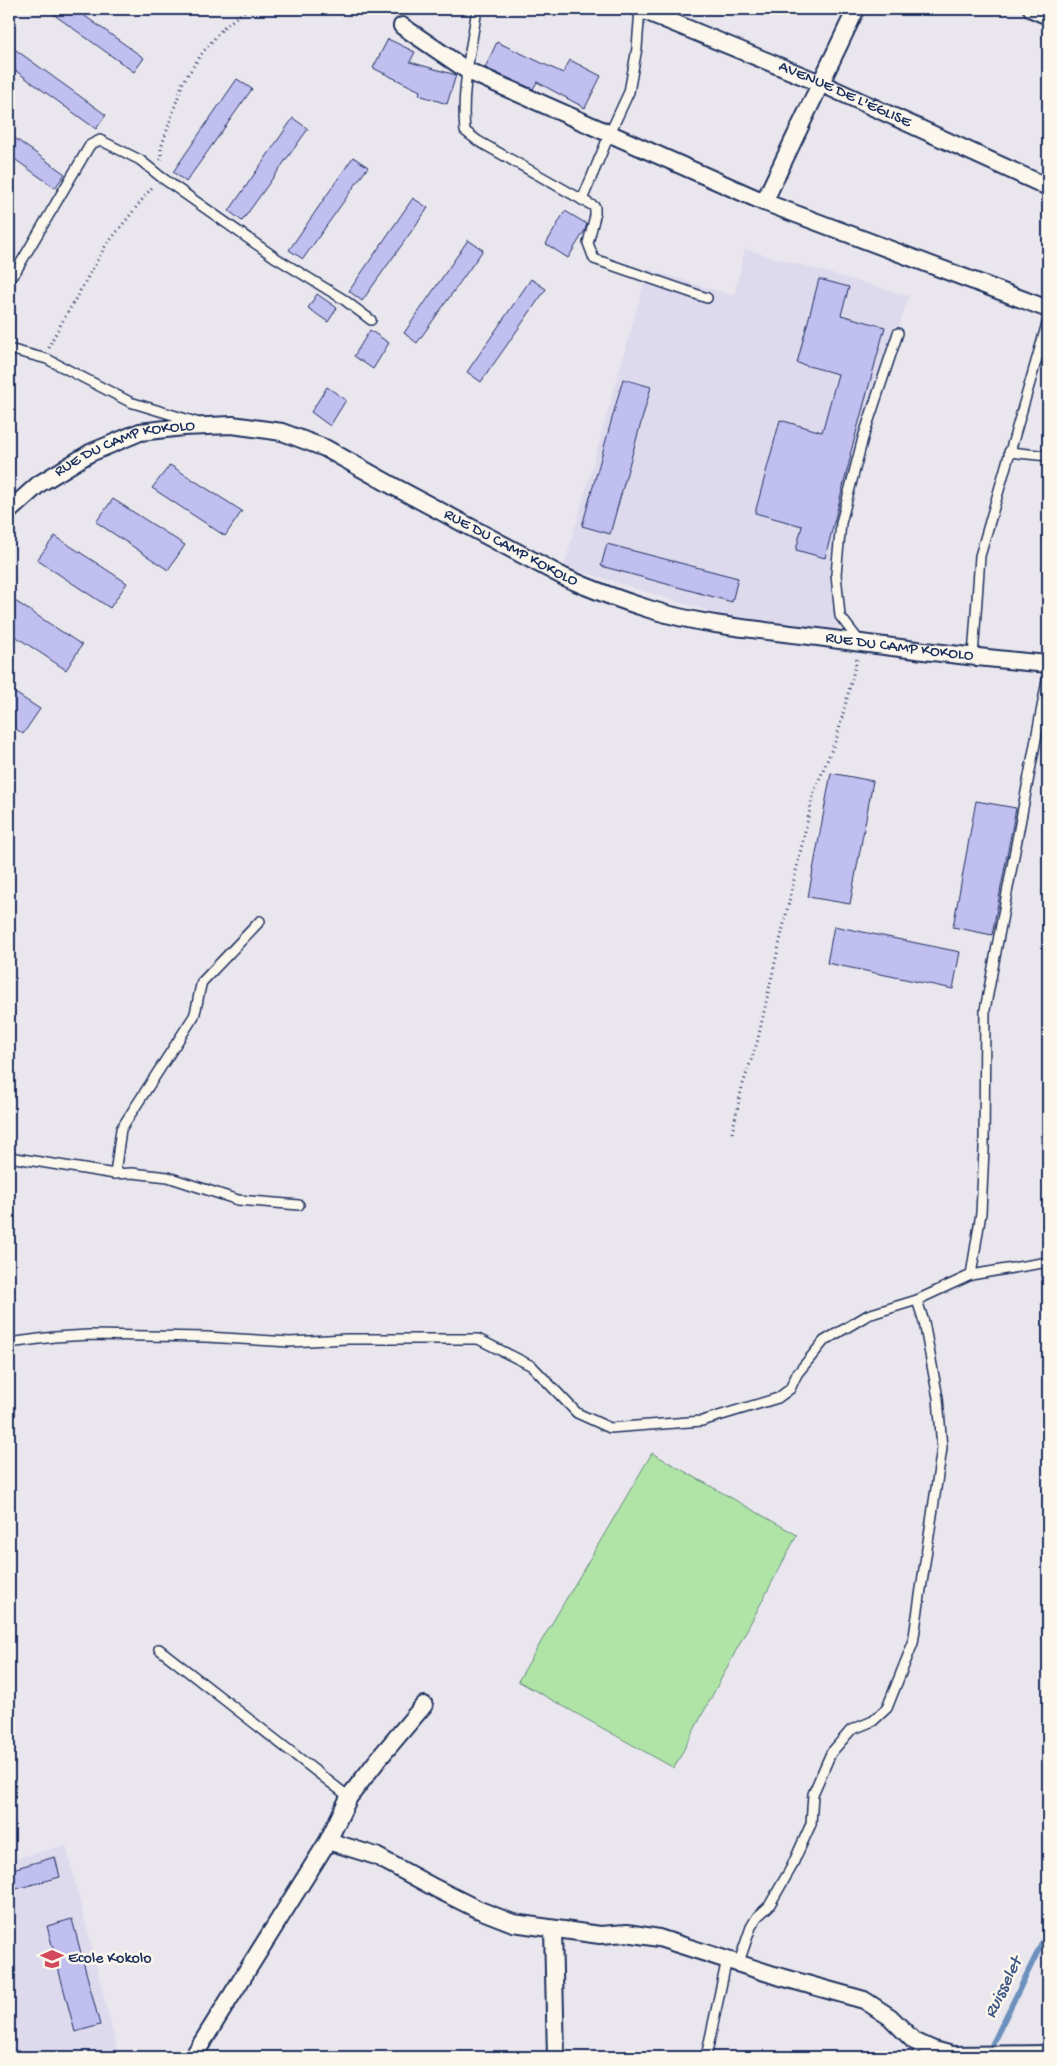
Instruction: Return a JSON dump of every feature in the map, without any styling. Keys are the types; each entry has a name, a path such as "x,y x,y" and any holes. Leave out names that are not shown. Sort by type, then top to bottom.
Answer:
{"street":[{"name":"AVENUE DE L'ÉGLISE","path":"640,9 820,83 1048,187"},
{"path":"764,202 856,9"},
{"path":"1032,9 1048,16"},
{"path":"402,26 468,71 764,202 1048,309"},
{"name":"RUE DU CAMP KOKOLO","path":"9,511 39,484 90,453 140,432 232,425 282,432 325,448 564,576 593,590 650,610 702,622 973,657 1048,664"},
{"path":"193,2057 328,1841 349,1797 380,1756 424,1705"},
{"path":"328,1841 376,1856 477,1908 513,1923 600,1935 627,1933 658,1938 774,1975 864,2000 890,2017 914,2041 934,2050 952,2055 1014,2056 1048,2054"},
{"path":"553,1930 556,2057"}],"lane":[{"path":"477,9 468,71 464,118 466,132 478,141 595,206 595,216 588,243 594,259 707,298"},
{"path":"582,200 629,92 637,48 640,9"},
{"path":"9,279 16,271 90,145 100,140 140,160 161,177 276,258 343,299 371,320"},
{"path":"973,657 980,556 1048,320"},
{"path":"861,643 840,616 836,574 841,523 863,438 898,332"},
{"path":"9,349 47,359 130,402 208,426"},
{"path":"1009,452 1048,456"},
{"path":"972,1275 982,1195 985,1010 1048,675"},
{"path":"114,1174 120,1129 194,1016 202,982 260,921"},
{"path":"9,1156 114,1174 168,1177 238,1200 299,1205"},
{"path":"9,1343 89,1335 206,1337 290,1342 346,1339 478,1339 532,1366 577,1413 610,1428 702,1421 778,1398 790,1389 797,1374 824,1341 868,1315 917,1300 972,1275 1048,1262"},
{"path":"706,2057 733,1961 751,1927 774,1898 791,1868 807,1833 810,1824 813,1794 831,1752 851,1730 873,1720 887,1708 913,1643 942,1448 938,1398 928,1341 917,1300"},
{"path":"159,1649 349,1797"}],"path":[{"path":"732,1133 742,1086 767,998 814,792 837,737 861,643"}],"shaded area":[{"path":"745,249 909,296 863,438 841,523 840,616 836,636 730,618 564,566 648,269 734,296"},
{"name":"Ecole Kokolo","path":"66,1845 119,2057 9,2057 9,1860"}],"green space":[{"path":"652,1453 797,1535 674,1768 518,1681"}],"building":[{"path":"46,9 75,9 144,58 134,72"},
{"path":"388,39 415,52 410,62 456,75 447,104 419,95 420,91 373,68"},
{"path":"497,42 563,73 570,60 601,76 585,108 537,82 533,89 485,68"},
{"path":"9,45 106,115 96,129 9,66"},
{"path":"237,79 252,89 186,182 173,172"},
{"path":"293,118 308,129 242,221 229,211"},
{"path":"9,134 65,174 55,188 9,155"},
{"path":"353,157 368,167 303,259 289,250"},
{"path":"413,198 428,208 362,301 349,291"},
{"path":"565,211 587,224 568,258 546,244"},
{"path":"468,240 483,250 417,343 404,333"},
{"path":"531,279 546,289 481,382 467,372"},
{"path":"819,279 849,287 841,315 885,327 850,455 825,558 796,550 802,526 755,513 780,420 822,432 838,374 797,363"},
{"path":"317,294 337,308 328,322 308,308"},
{"path":"370,330 389,343 373,369 354,356"},
{"path":"623,379 651,387 610,534 582,526"},
{"path":"327,387 346,400 330,426 311,412"},
{"path":"170,465 242,511 225,536 152,488"},
{"path":"113,499 185,545 168,570 96,522"},
{"path":"55,536 127,583 110,608 37,560"},
{"path":"607,544 738,578 732,602 601,566"},
{"path":"9,597 82,645 66,670 9,632"},
{"path":"9,689 40,709 23,734 9,724"},
{"path":"831,773 873,781 850,904 808,897"},
{"path":"976,801 1016,808 992,935 953,927"},
{"path":"834,926 960,952 953,989 827,963"},
{"path":"55,1857 60,1877 9,1891 9,1870"},
{"path":"72,1919 100,2025 75,2032 47,1926"}],"waterway":[{"name":"Ruisselet","path":"988,2053 1048,1931"}],"place":[{"name":"Ecole Kokolo","path":"52,1959"}]}
